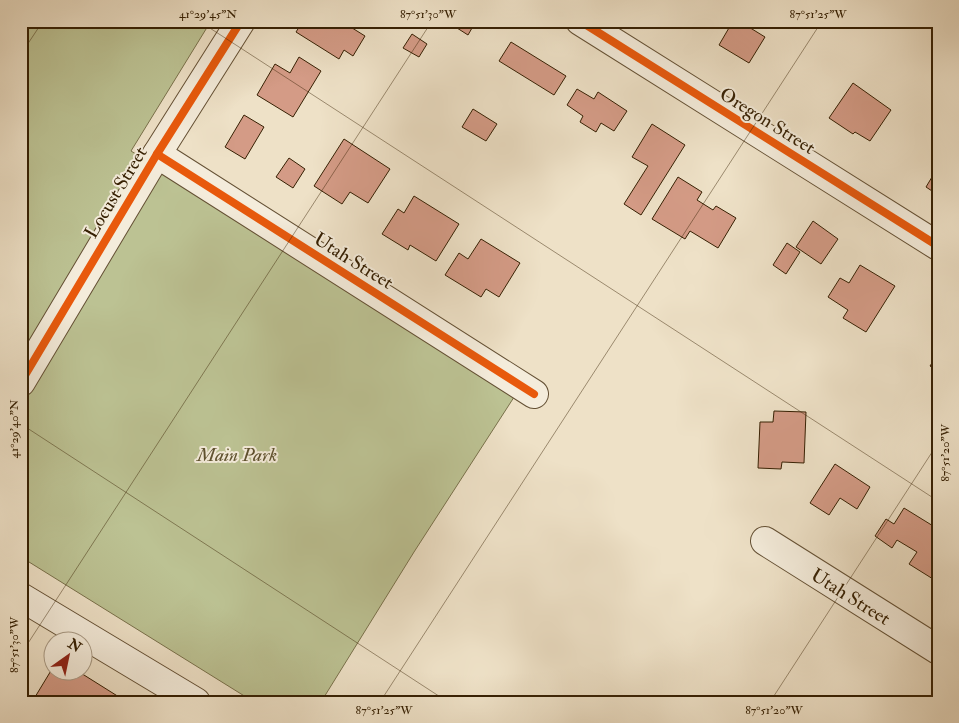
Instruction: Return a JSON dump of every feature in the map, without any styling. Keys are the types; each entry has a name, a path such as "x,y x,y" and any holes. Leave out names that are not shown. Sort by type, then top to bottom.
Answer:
{"street":[{"name":"Locust Street","path":"21,382 157,154 240,21"},
{"name":"Oregon Street","path":"580,21 938,246"},
{"name":"Utah Street","path":"157,154 534,394"},
{"name":"Utah Street","path":"765,541 938,650"},
{"path":"21,597 196,702"}],"green space":[{"name":"Main Park","path":"21,21 211,21 131,151 518,391 414,552 321,702 254,702 21,557"}],"building":[{"path":"303,21 341,21 365,36 353,56 344,50 339,59 296,32"},
{"path":"446,21 476,21 468,35"},
{"path":"733,21 739,21 765,37 749,63 719,45"},
{"path":"412,34 427,44 419,57 403,48"},
{"path":"511,42 566,76 554,95 499,61"},
{"path":"299,57 321,71 293,117 257,95 275,64 290,73"},
{"path":"853,83 891,110 870,141 855,132 853,134 829,118"},
{"path":"577,89 594,99 598,92 627,111 614,131 601,123 596,132 580,122 583,116 567,105"},
{"path":"473,109 497,124 486,141 462,127"},
{"path":"244,115 264,127 245,159 225,147"},
{"path":"652,124 685,145 641,215 624,204 648,166 632,157"},
{"path":"344,139 390,169 368,203 350,192 342,204 314,186"},
{"path":"289,158 305,169 293,188 276,177"},
{"path":"938,167 938,195 926,187"},
{"path":"678,177 702,192 697,200 713,210 716,206 736,218 718,248 690,231 685,239 652,219"},
{"path":"414,196 459,224 436,261 410,245 408,250 382,234 398,209 404,213"},
{"path":"813,221 838,239 821,264 796,247"},
{"path":"481,239 520,263 499,297 486,289 481,297 445,275 459,253 468,259"},
{"path":"787,243 800,252 786,274 773,265"},
{"path":"860,265 895,286 866,332 843,318 848,310 828,297 840,278 849,283"},
{"path":"938,354 938,371 930,366"},
{"path":"774,411 806,412 804,463 782,462 781,469 758,468 760,422 773,422"},
{"path":"835,464 870,487 857,509 840,498 829,515 810,503"},
{"path":"904,508 938,529 938,554 936,556 938,557 938,572 933,579 909,564 917,552 897,540 892,548 875,536 886,519 894,524"},
{"path":"45,680 92,680 127,702 32,702"}],"cycle path":[{"path":"21,382 157,154 241,21"},
{"path":"580,21 938,246"},
{"path":"157,154 534,394"}]}
